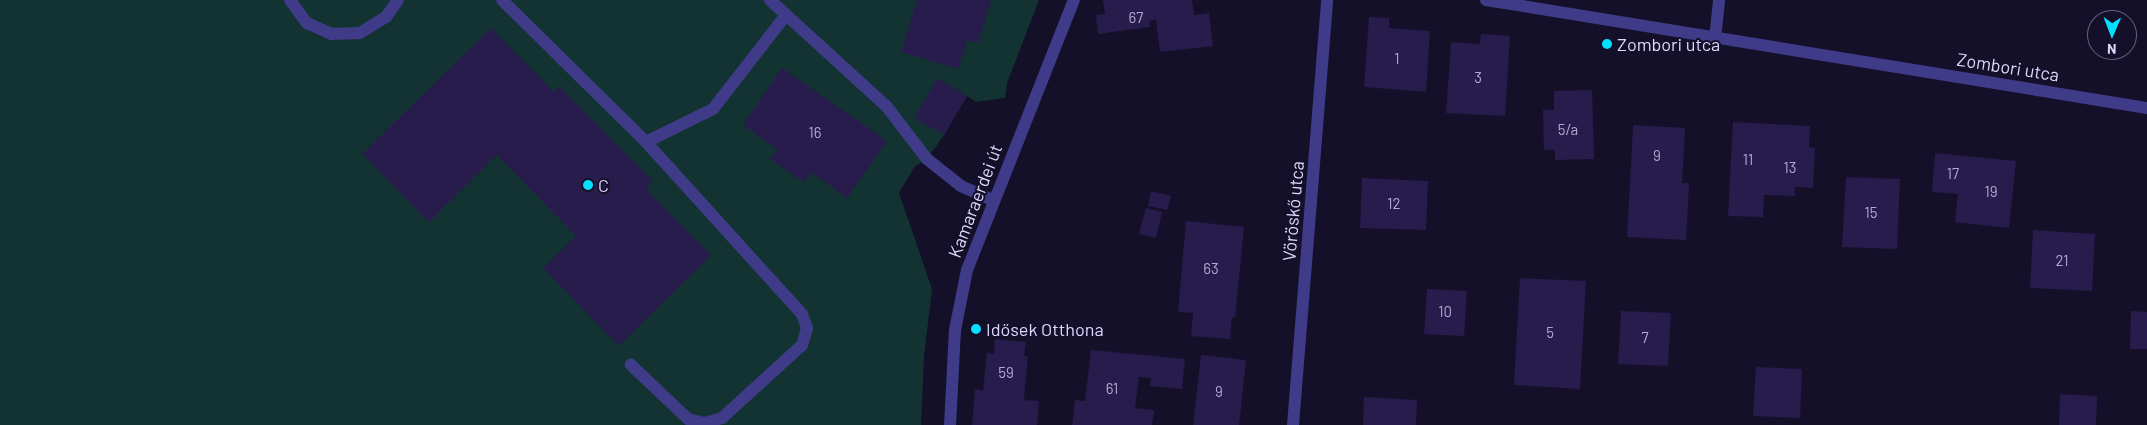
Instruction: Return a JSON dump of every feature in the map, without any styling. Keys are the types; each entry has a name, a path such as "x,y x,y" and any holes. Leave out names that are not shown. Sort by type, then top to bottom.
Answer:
{"street":[{"path":"290,0 307,23 332,34 360,33 386,17 398,0"},
{"path":"502,0 646,142 802,314 807,328 802,345 737,405 722,418 704,423 688,419 631,365"},
{"path":"770,0 887,107 927,159 961,186 993,200"},
{"name":"Kamaraerdei út","path":"950,425 952,365 961,293 993,200 1074,0"},
{"name":"Vöröskő utca","path":"1293,425 1327,0"},
{"name":"Zombori utca","path":"1486,0 1715,39 2147,108"},
{"path":"1715,39 1720,0"},
{"path":"646,142 713,109 786,15"}],"green space":[{"path":"0,0 1039,0 1007,83 1005,98 976,102 967,96 944,135 927,159 915,166 899,193 932,289 924,356 921,425 0,425"}],"building":[{"path":"917,0 991,0 978,43 967,40 958,69 901,52"},
{"path":"1103,0 1192,0 1194,15 1209,13 1213,46 1160,52 1156,20 1149,21 1150,27 1098,34 1096,15 1105,14"},
{"path":"1369,17 1389,18 1389,28 1430,31 1426,92 1364,87"},
{"name":"C","path":"491,28 554,92 559,86 652,180 647,190 711,255 619,346 543,268 576,236 497,155 429,222 362,154"},
{"path":"1481,34 1510,36 1505,116 1446,113 1451,42 1480,44"},
{"path":"782,68 887,141 847,198 811,172 804,182 770,159 777,149 743,125"},
{"path":"938,78 967,96 944,135 914,118"},
{"path":"1592,90 1594,159 1555,160 1555,150 1544,150 1543,110 1554,110 1554,91"},
{"path":"1733,122 1810,126 1809,147 1815,148 1813,188 1795,187 1795,196 1764,195 1763,217 1728,216"},
{"path":"1633,125 1685,128 1682,183 1689,183 1686,240 1627,237"},
{"path":"1935,153 2016,161 2009,228 1955,222 1958,194 1932,192"},
{"path":"1846,177 1900,179 1897,249 1842,247"},
{"path":"1362,178 1428,181 1426,230 1360,228"},
{"path":"1151,191 1171,196 1167,210 1148,206"},
{"path":"1146,208 1162,212 1156,238 1139,234"},
{"path":"1186,221 1244,227 1235,317 1232,317 1230,339 1191,336 1193,313 1178,312"},
{"path":"2033,230 2095,234 2092,291 2030,288"},
{"path":"1520,278 1586,281 1580,389 1514,385"},
{"path":"1427,289 1467,291 1464,336 1424,334"},
{"path":"1621,311 1671,313 1668,366 1618,364"},
{"path":"2131,311 2147,312 2147,349 2130,349"},
{"path":"995,339 1026,342 1024,356 1028,357 1024,400 1039,401 1037,425 972,425 975,389 983,391 987,353 994,354"},
{"path":"1091,350 1185,359 1182,389 1150,386 1151,378 1139,377 1135,408 1154,410 1152,425 1072,425 1075,400 1085,401"},
{"path":"1201,355 1246,360 1239,425 1193,425"},
{"path":"1756,367 1802,369 1800,418 1753,416"},
{"path":"2060,394 2097,396 2096,425 2059,425"},
{"path":"1364,397 1417,400 1416,425 1363,425"}],"place":[{"name":"Zombori utca","path":"1607,44"},
{"name":"C","path":"588,185"},
{"name":"Idősek Otthona","path":"976,329"}]}
